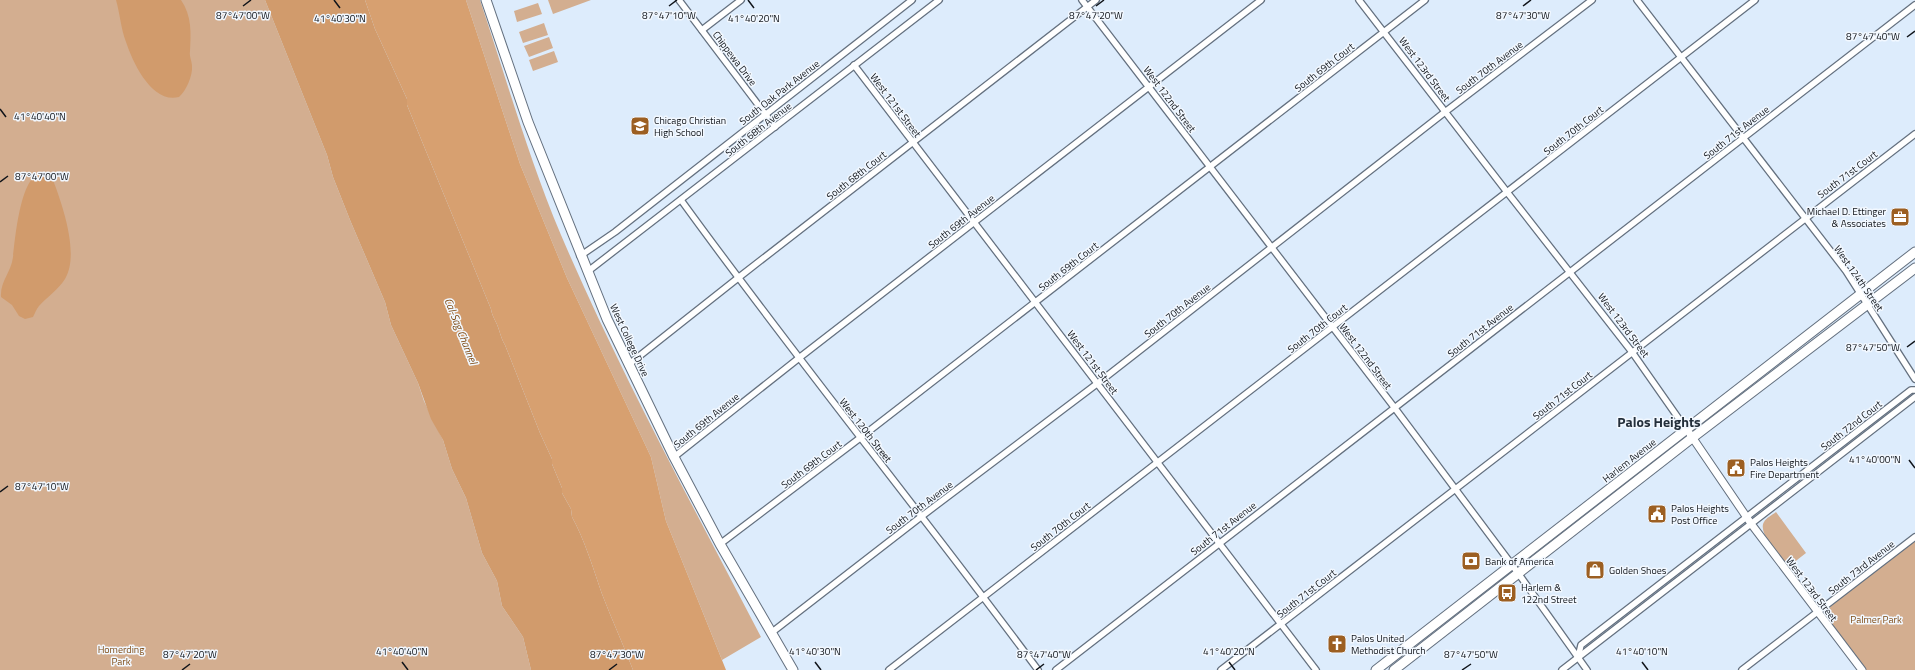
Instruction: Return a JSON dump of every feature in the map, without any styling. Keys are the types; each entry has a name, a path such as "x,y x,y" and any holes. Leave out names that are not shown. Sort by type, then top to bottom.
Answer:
{"main road":[{"name":"West College Drive","path":"486,0 528,122 580,256 628,365 720,544 793,670"},
{"name":"Harlem Avenue","path":"1394,670 1686,429 1915,252"},
{"name":"Harlem Avenue","path":"1376,670 1692,438 1915,268"}],"street":[{"name":"Chippewa Drive","path":"680,0 776,127"},
{"path":"702,30 741,0"},
{"name":"South Oak Park Avenue","path":"580,256 614,232 912,0"},
{"name":"South 68th Avenue","path":"587,272 939,0"},
{"name":"West 122nd Street","path":"1082,0 1333,327 1455,489 1515,569 1586,670"},
{"name":"South 68th Court","path":"628,365 1096,0"},
{"name":"South 69th Avenue","path":"674,457 799,358 1261,0"},
{"name":"West 123rd Street","path":"1359,0 1506,192 1570,271 1632,352 1752,525 1817,613 1862,670"},
{"name":"South 69th Court","path":"720,544 860,438 1425,0"},
{"name":"South 70th Avenue","path":"771,634 922,516 1098,384 1445,112 1592,0"},
{"name":"West 124th Street","path":"1637,0 1861,294 1890,342 1915,379"},
{"name":"South 70th Court","path":"889,670 1755,0"},
{"path":"1912,0 1915,4"},
{"name":"South 71st Avenue","path":"1056,670 1915,4"},
{"name":"West 121st Street","path":"854,65 1282,623 1316,670"},
{"name":"South 71st Court","path":"1221,670 1804,218 1915,134"},
{"name":"West 120th Street","path":"682,200 738,278 984,597 1038,670"},
{"name":"South 72nd Court","path":"1578,658 1581,645 1911,390 1915,390"},
{"name":"South 72nd Court","path":"1562,670 1752,525 1915,397"},
{"path":"1802,474 1807,481"},
{"name":"South 73rd Avenue","path":"1742,670 1915,537"}],"green space":[{"name":"Homerding Park","path":"0,0 265,0 327,155 333,177 350,220 385,302 391,325 418,383 424,401 443,440 452,469 466,498 482,553 497,581 502,606 523,637 531,670 0,670"},
{"path":"466,0 480,0 538,177 561,235 607,337 657,438 761,637 722,660 666,521 651,457 567,278 520,164"},
{"path":"548,0 591,0 553,14"},
{"path":"538,3 542,14 517,22 514,11"},
{"path":"544,23 548,35 523,43 519,32"},
{"path":"549,37 553,48 529,57 524,46"},
{"path":"554,51 558,62 533,71 529,60"},
{"path":"1776,512 1806,553 1788,567 1775,552 1764,532 1764,522"},
{"name":"Palmer Park","path":"1915,541 1915,670 1866,670 1827,619 1826,612 1832,605"}],"shaded area":[{"path":"365,0 466,0 520,164 567,278 651,457 666,521 726,670 633,670 602,594 585,545 572,517 571,509 562,493 562,488 552,464 552,459 540,433 407,105 407,99 375,29"}],"water":[{"path":"116,0 181,0 185,6 190,25 190,53 192,70 186,87 179,97 169,98 160,94 145,80 129,51 124,37"},
{"name":"Cal-Sag Channel","path":"265,0 365,0 375,29 407,99 407,105 540,433 552,459 552,464 562,488 562,493 571,509 572,517 585,545 602,594 633,670 531,670 523,637 502,606 497,581 482,553 466,498 452,469 443,440 431,419 418,383 391,325 385,302 350,220 333,177 327,155"},
{"path":"39,174 51,177 53,180 65,215 71,256 69,269 65,279 39,306 33,317 25,319 19,316 12,305 1,297 1,291 12,263 17,225 23,198 27,187 33,178"}],"place":[{"name":"Chicago Christian High School","path":"640,126"},
{"name":"Michael D. Ettinger & Associates","path":"1900,217"},
{"name":"Palos Heights Fire Department","path":"1736,468"},
{"name":"Palos Heights Post Office","path":"1657,514"},
{"name":"Bank of America","path":"1471,561"},
{"name":"Golden Shoes","path":"1595,570"},
{"name":"Harlem & 122nd Street","path":"1507,593"},
{"name":"Palos United Methodist Church","path":"1337,644"}],"district":[{"name":"Palos Heights","path":"1659,422"}]}
